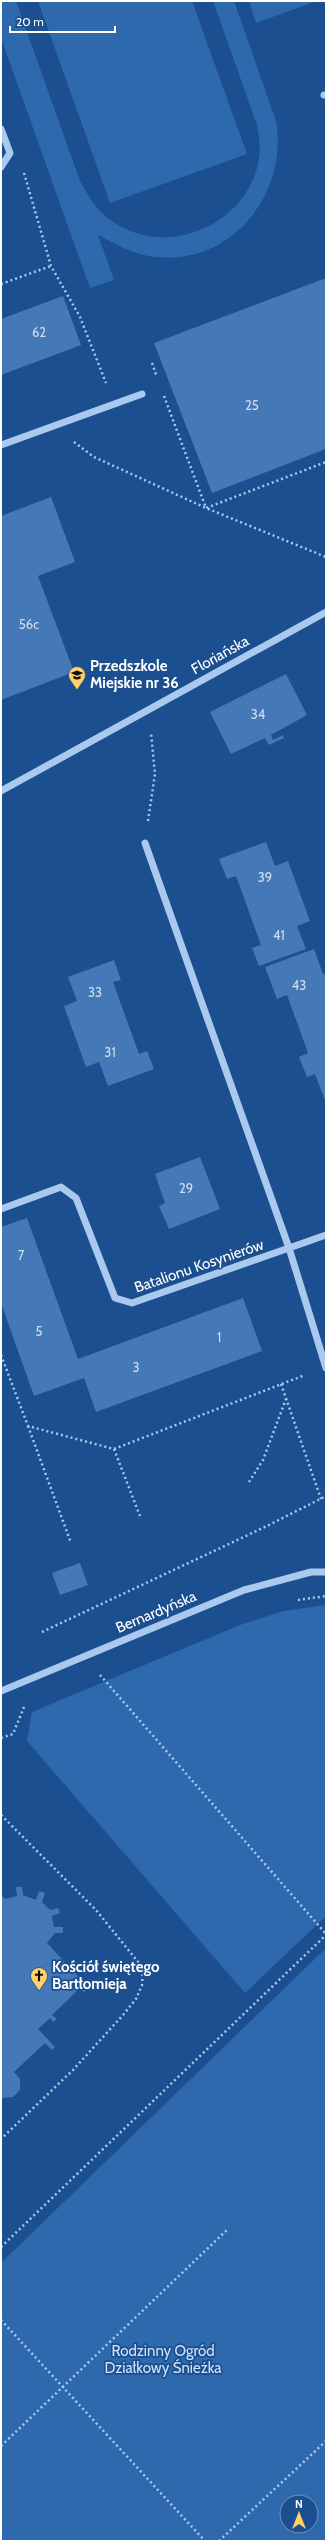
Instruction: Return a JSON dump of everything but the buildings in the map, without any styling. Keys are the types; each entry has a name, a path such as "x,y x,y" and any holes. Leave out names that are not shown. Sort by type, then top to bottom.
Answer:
{"street":[{"path":"1,129 10,153 1,167"},
{"path":"1,445 142,394"},
{"name":"Floriańska","path":"1,791 149,708 326,612"},
{"path":"144,843 289,1248 326,1368"},
{"name":"Batalionu Kosynierów","path":"1,1209 61,1187 76,1198 115,1298 132,1303 326,1236"},
{"name":"Bernardyńska","path":"1,1691 244,1590 311,1572 326,1572"}],"path":[{"path":"22,168 51,266 80,317 114,404"},
{"path":"1,284 51,266"},
{"path":"152,363 157,378"},
{"path":"163,392 206,508"},
{"path":"59,424 73,441 94,457 206,508 326,557"},
{"path":"206,508 326,462"},
{"path":"144,843 155,774 149,708"},
{"path":"1,1355 71,1543"},
{"path":"28,1426 114,1449 326,1368"},
{"path":"281,1384 322,1499"},
{"path":"249,1482 263,1460 286,1399"},
{"path":"114,1449 140,1516"},
{"path":"42,1632 267,1526 326,1496"},
{"path":"290,1601 326,1596"},
{"path":"93,1678 107,1672"},
{"path":"1,2246 326,1934 100,1675"},
{"path":"1,1738 13,1734 22,1708 29,1705"},
{"path":"1,1815 96,1910 143,1968 142,1985 136,1999 127,2010 73,2070 1,2139"},
{"path":"1,2446 228,2229"},
{"path":"1,2320 205,2541"},
{"path":"219,2541 326,2441"}],"green space":[{"path":"1,1 16,1 80,181 89,197 100,211 109,219 131,231 154,237 178,236 200,230 221,219 239,203 252,183 260,155 260,142 257,125 213,1 234,1 276,121 278,149 273,176 262,200 247,222 227,239 204,251 177,257 148,256 122,247 98,235 114,280 90,288 1,38"},
{"path":"38,1 192,1 247,154 110,203"},
{"path":"249,1 317,1 256,23"},
{"path":"326,1605 326,1916 245,1993 27,1741 32,1712 240,1625 283,1611"},
{"name":"Rodzinny Ogród Działkowy Śnieżka","path":"326,1948 326,2541 1,2541 1,2263"}],"place":[{"name":"Przedszkole Miejskie nr 36","path":"77,690"},
{"name":"Kościół świętego Bartłomieja","path":"39,1991"}]}
